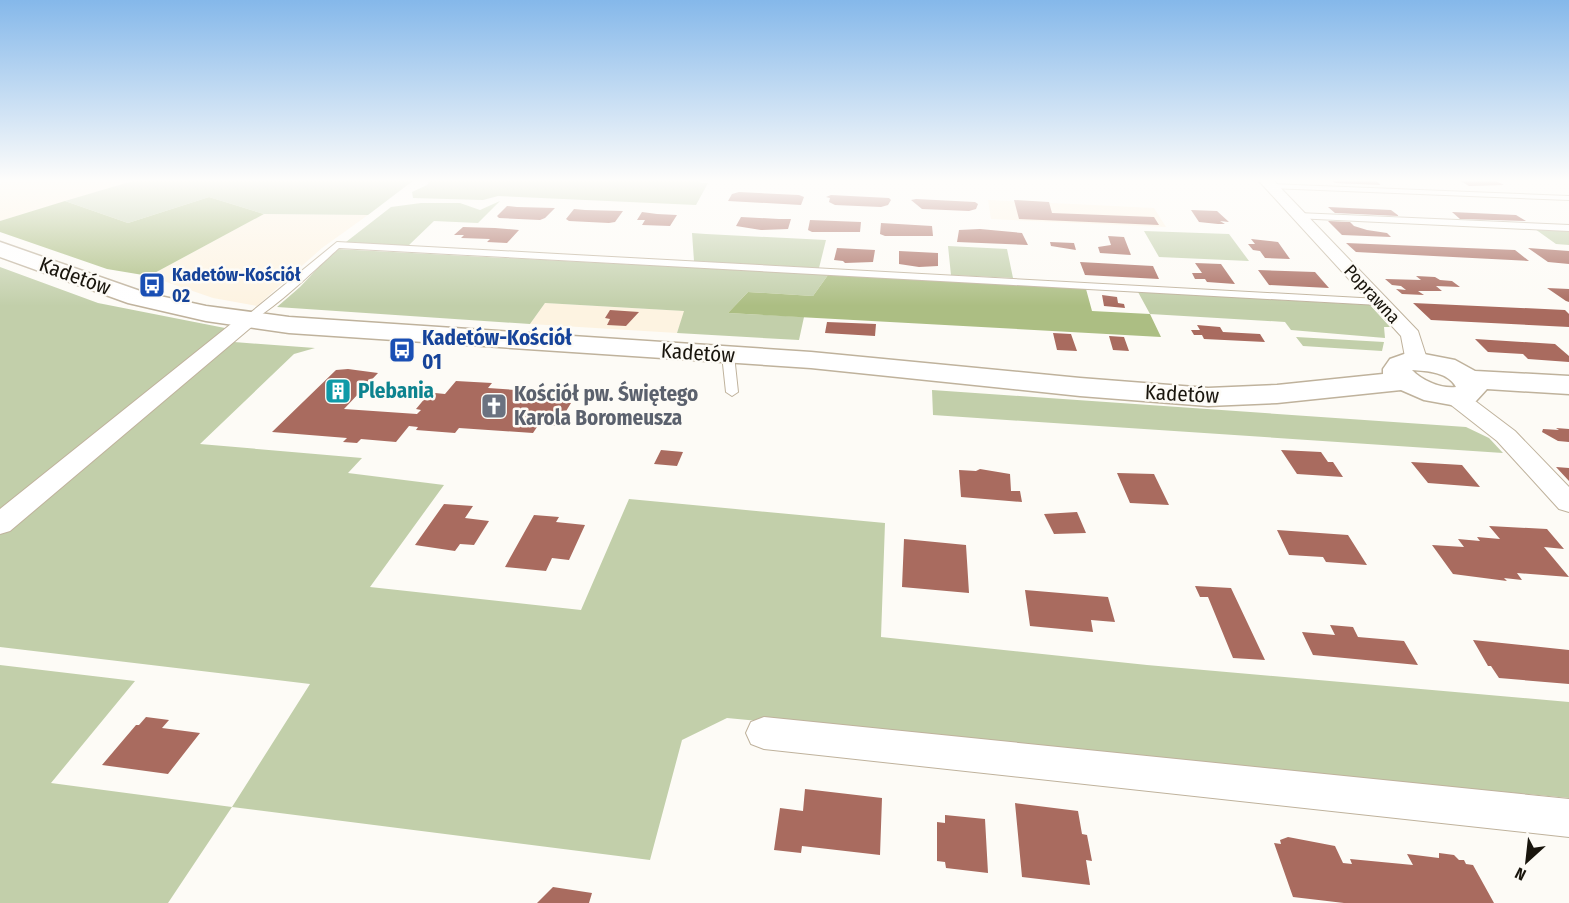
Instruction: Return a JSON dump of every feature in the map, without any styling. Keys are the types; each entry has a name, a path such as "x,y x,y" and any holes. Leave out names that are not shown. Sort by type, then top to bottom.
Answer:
{"street":[{"name":"Poprawna","path":"1304,222 1411,335 1411,371"},
{"name":"Kadetów","path":"0,249 126,295 157,303 248,320 401,334 811,360 1080,387 1208,397 1276,394 1411,371"},
{"path":"0,524 248,320"},
{"path":"1411,371 1432,393 1460,388 1569,385"},
{"path":"1460,388 1569,503"},
{"path":"764,733 1569,818"}],"lane":[{"path":"1437,222 1569,228"},
{"path":"248,320 264,309 337,245 1379,302"},
{"path":"728,355 732,392"}],"shaded area":[{"path":"249,222 358,222 322,248 257,306 213,298 149,276"},
{"path":"1060,222 1163,222 1166,227"},
{"path":"545,303 685,311 677,333 530,324"}],"green space":[{"path":"0,222 249,222 149,276 107,269 0,232"},
{"path":"372,222 433,222 408,246 346,242"},
{"path":"1535,229 1569,231 1569,245 1556,244"},
{"path":"1144,231 1229,234 1249,261 1159,257"},
{"path":"692,233 826,240 819,268 694,261"},
{"path":"948,246 1007,249 1013,278 951,275"},
{"path":"336,249 828,275 813,296 748,292 728,313 804,317 799,340 677,333 684,311 545,303 530,324 277,307 300,287"},
{"path":"0,267 98,303 230,329 0,516"},
{"path":"828,275 1086,289 1092,311 1150,314 1161,337 728,313 748,292 813,296"},
{"path":"1138,292 1370,305 1390,327 1384,327 1385,338 1291,330 1285,322 1150,314"},
{"path":"1296,337 1384,342 1382,351 1303,346"},
{"path":"234,342 315,348 294,354 200,444 362,458 348,473 444,485 370,587 581,610 629,499 885,523 881,637 1147,665 1569,702 1569,798 727,718 682,740 650,860 232,807 310,684 0,647 0,535"},
{"path":"932,390 1466,427 1489,438 1503,453 933,415"},
{"path":"0,665 135,681 51,783 232,807 168,903 0,903"}],"building":[{"path":"644,222 672,222 670,226 642,225"},
{"path":"738,222 790,222 788,229 761,230 736,226"},
{"path":"810,222 861,222 860,232 812,232 808,230"},
{"path":"1092,222 1157,222 1159,225"},
{"path":"1200,222 1225,224 1218,224"},
{"path":"1329,222 1350,222 1354,226 1367,230 1387,233 1391,237 1342,235"},
{"path":"881,223 932,226 933,236 885,236 880,234"},
{"path":"463,227 519,230 507,243 487,242 490,239 461,238 464,235 454,235"},
{"path":"980,229 1022,233 1028,245 957,242 959,230"},
{"path":"1108,236 1124,237 1131,255 1100,253 1098,247 1111,245"},
{"path":"1251,239 1278,242 1290,259 1265,258 1260,251 1253,250 1248,244 1255,244"},
{"path":"1050,242 1074,243 1076,250 1051,246"},
{"path":"1346,243 1515,250 1529,261 1356,252"},
{"path":"837,248 875,250 873,262 845,263 834,260"},
{"path":"1528,248 1569,251 1569,264 1548,262"},
{"path":"899,251 938,253 938,266 919,267 899,264"},
{"path":"1080,262 1153,266 1159,279 1085,275"},
{"path":"1195,263 1221,264 1235,284 1195,279 1192,273 1202,273"},
{"path":"1258,270 1315,272 1329,288 1269,285"},
{"path":"1416,276 1452,281 1460,287 1436,286 1442,291 1418,291 1424,295 1402,294 1396,289 1406,290 1401,286 1392,285 1385,279 1421,280"},
{"path":"1547,288 1569,289 1569,302 1566,301"},
{"path":"1102,295 1117,297 1118,303 1124,304 1125,308 1104,306"},
{"path":"1413,303 1565,310 1569,314 1569,327 1431,320"},
{"path":"610,310 639,312 626,326 607,325 610,319 605,318"},
{"path":"827,322 876,324 875,336 825,333"},
{"path":"1197,325 1220,327 1223,332 1260,334 1265,342 1204,339 1202,335 1194,335 1191,330 1200,330"},
{"path":"1053,333 1071,334 1077,351 1057,350"},
{"path":"1109,336 1124,337 1129,351 1113,350"},
{"path":"1475,339 1555,344 1569,356 1569,362 1528,359 1523,354 1488,352"},
{"path":"348,369 378,373 344,409 417,414 421,410 416,409 426,397 431,398 435,393 445,394 456,381 492,383 488,388 558,393 553,401 571,403 557,426 539,424 533,433 459,428 455,433 416,430 418,427 409,426 396,442 361,439 357,443 343,442 347,438 272,432 336,370"},
{"path":"1556,428 1569,429 1569,442 1558,441 1542,432 1543,429 1559,430"},
{"path":"661,450 683,452 677,466 654,464"},
{"path":"1281,450 1321,452 1328,462 1333,462 1343,477 1297,474"},
{"path":"1411,462 1462,465 1480,487 1428,483"},
{"path":"1556,467 1569,468 1569,481"},
{"path":"980,469 1010,474 1011,491 1020,491 1022,502 961,497 959,470 976,471"},
{"path":"1117,473 1154,474 1169,505 1130,503"},
{"path":"444,504 473,506 465,518 489,521 474,545 460,544 455,551 415,545"},
{"path":"1077,512 1086,533 1054,534 1044,514"},
{"path":"534,515 559,517 556,522 585,525 569,560 552,558 546,571 505,567"},
{"path":"1489,526 1547,529 1564,549 1544,547 1569,577 1517,573 1522,580 1504,578 1507,581 1453,574 1432,545 1464,547 1458,539 1480,541 1477,537 1500,539"},
{"path":"1277,530 1348,535 1367,565 1326,562 1323,557 1289,555"},
{"path":"904,539 966,545 969,593 902,587"},
{"path":"1195,586 1231,588 1265,660 1233,658 1208,597 1200,597"},
{"path":"1025,590 1108,597 1115,622 1091,620 1093,632 1030,626"},
{"path":"1330,625 1353,627 1358,637 1404,641 1418,665 1313,655 1302,632 1335,635"},
{"path":"1473,640 1569,650 1569,684 1499,678 1491,666 1488,666"},
{"path":"146,717 169,720 162,728 200,733 168,774 102,765 136,725 139,725"},
{"path":"805,789 882,798 880,855 802,846 801,853 774,850 780,808 803,811"},
{"path":"1015,803 1078,811 1082,834 1087,835 1092,861 1086,860 1090,885 1022,877"},
{"path":"945,815 985,819 988,873 946,868 945,862 937,861 937,822 945,823"},
{"path":"1288,837 1335,846 1343,863 1352,864 1350,859 1413,865 1407,854 1439,858 1439,853 1454,855 1459,860 1464,860 1466,864 1473,865 1494,903 1344,903 1293,897 1274,843 1281,844 1280,840"},
{"path":"553,887 592,893 589,903 537,903"}],"place":[{"name":"Kadetów-Kościół 02","path":"152,285"},
{"name":"Kadetów-Kościół 01","path":"402,350"},
{"name":"Plebania","path":"338,391"},
{"name":"Kościół pw. Świętego Karola Boromeusza","path":"494,406"}]}
